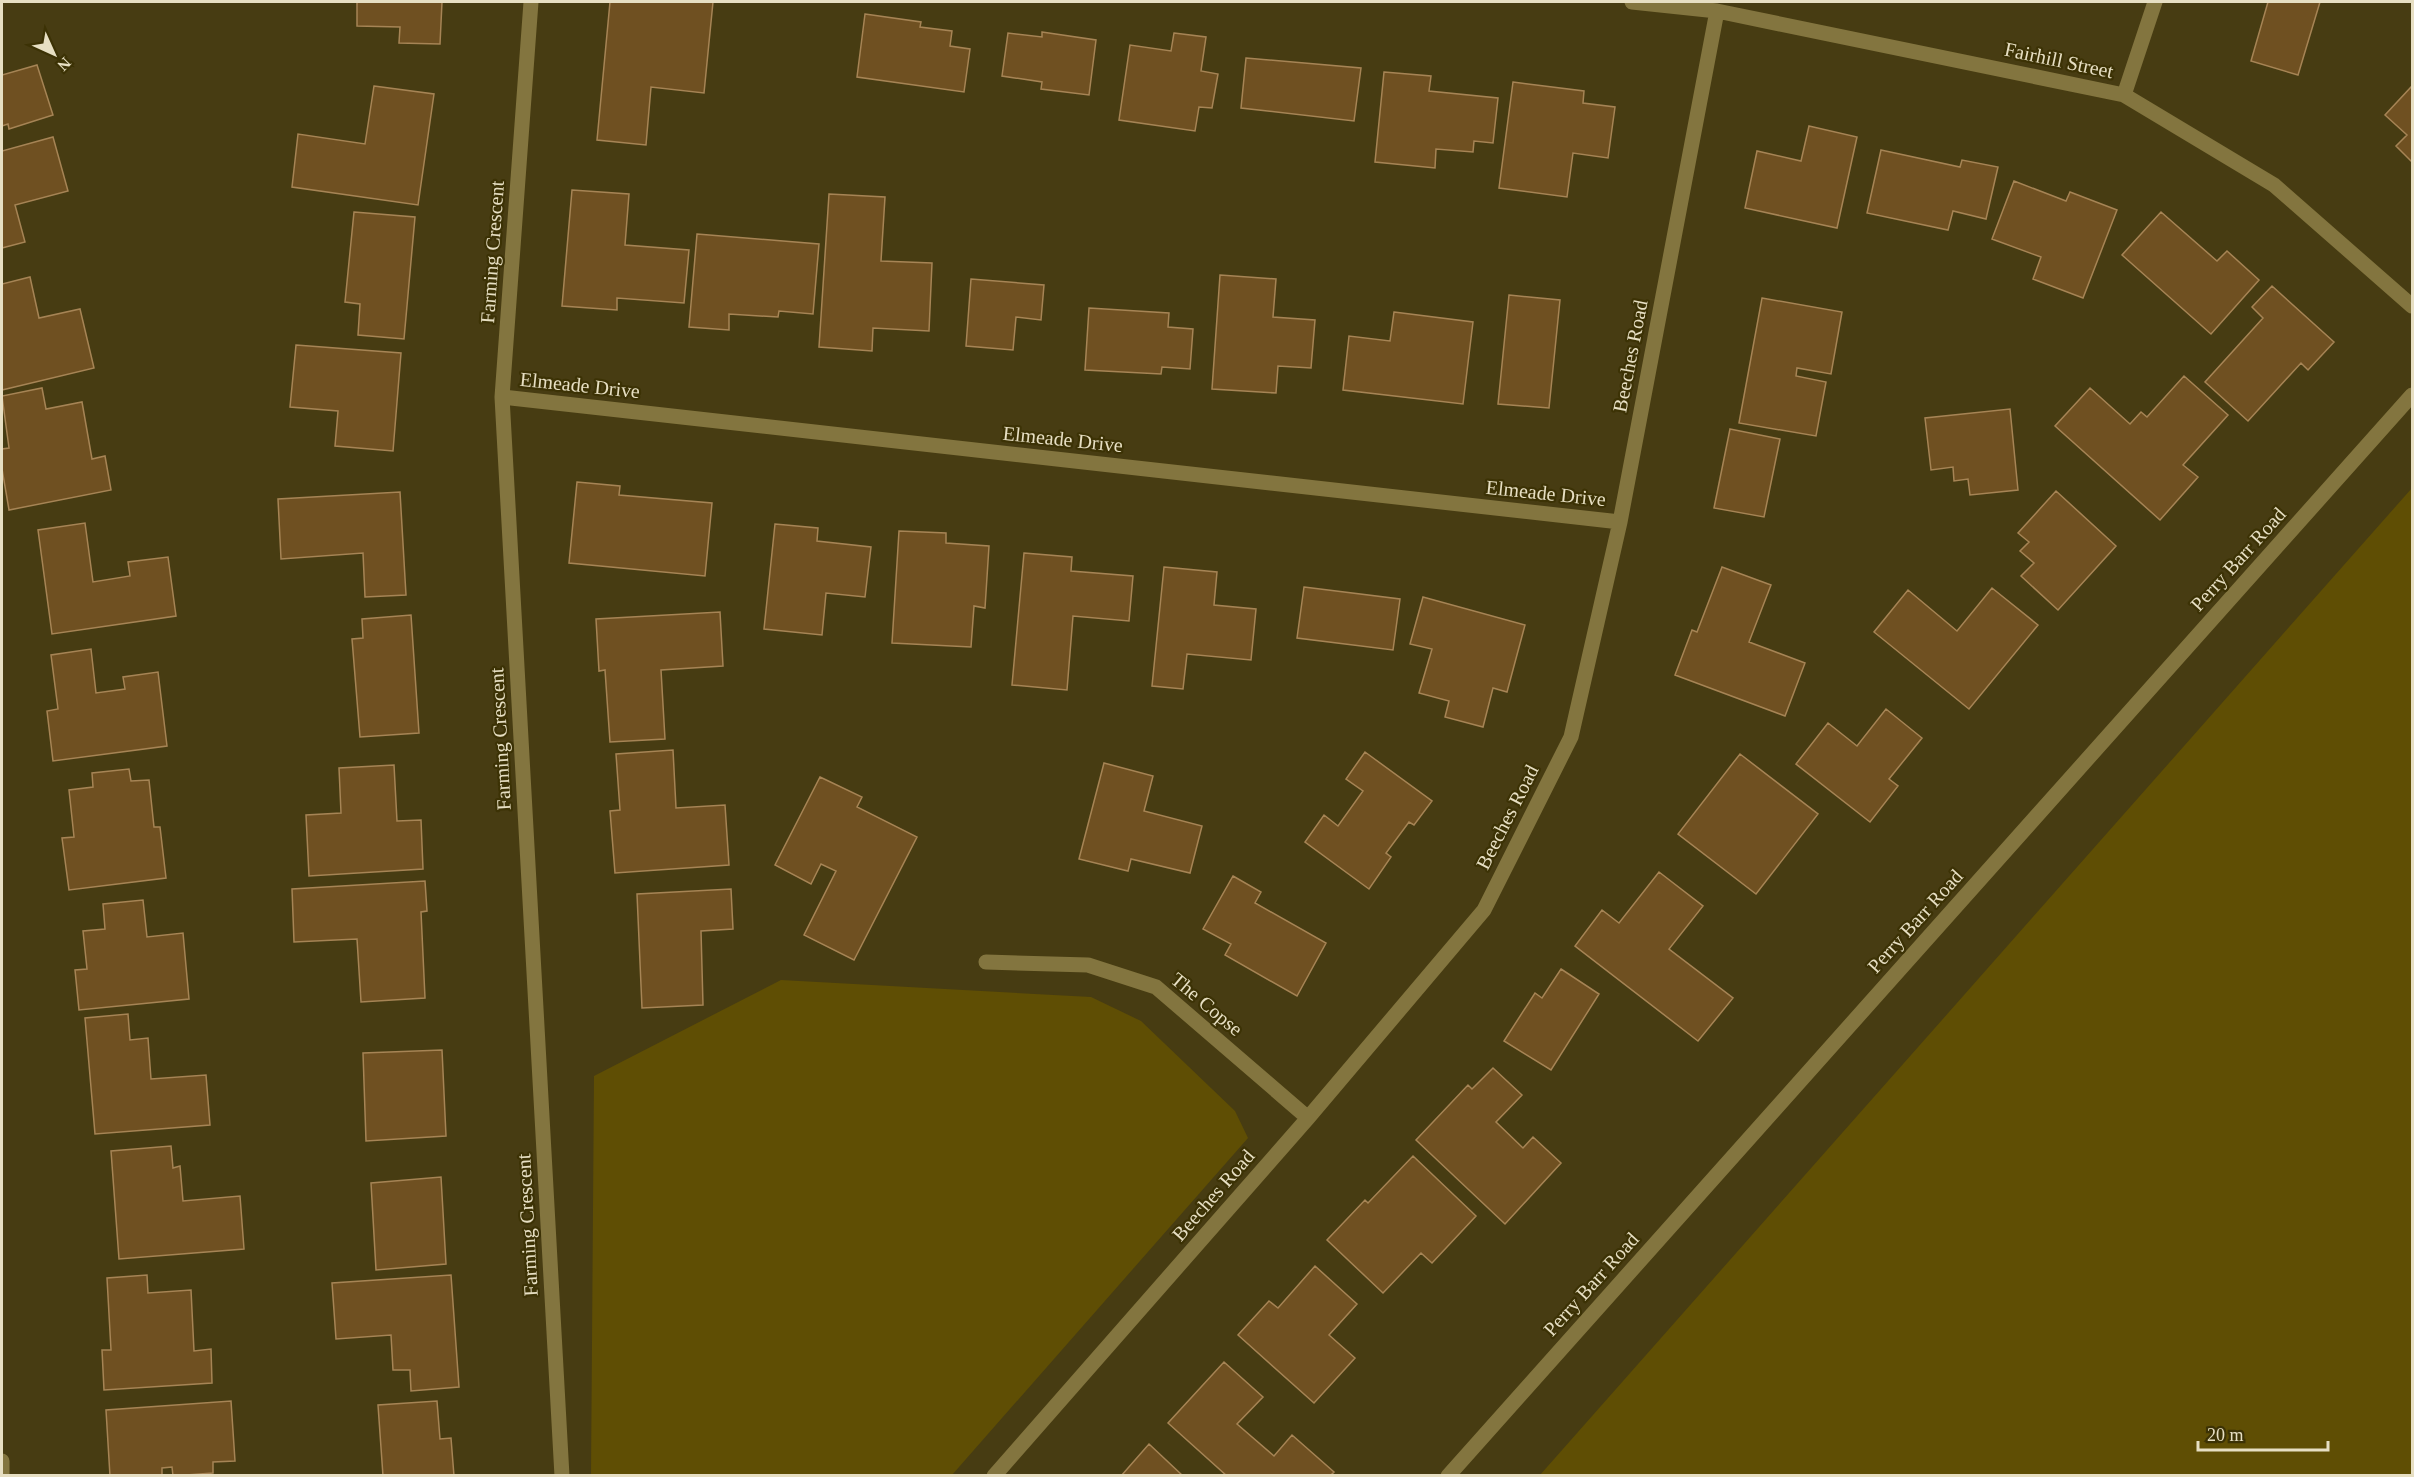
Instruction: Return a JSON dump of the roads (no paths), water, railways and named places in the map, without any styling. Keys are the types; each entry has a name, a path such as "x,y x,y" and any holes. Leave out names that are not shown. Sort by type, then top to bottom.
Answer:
{"street":[{"name":"Farming Crescent","path":"531,2 502,397 562,1476"},
{"name":"Fairhill Street","path":"1632,2 1718,11 2124,95 2274,185 2412,306"},
{"path":"2124,95 2155,2"},
{"name":"Beeches Road","path":"994,1476 1308,1118 1484,910 1571,737 1620,522 1718,11"},
{"name":"Perry Barr Road","path":"1448,1476 2412,395"},
{"name":"Elmeade Drive","path":"502,397 1620,522"},
{"name":"The Copse","path":"986,962 1088,965 1156,987 1308,1118"},
{"path":"2,1461 2,1476"}]}
